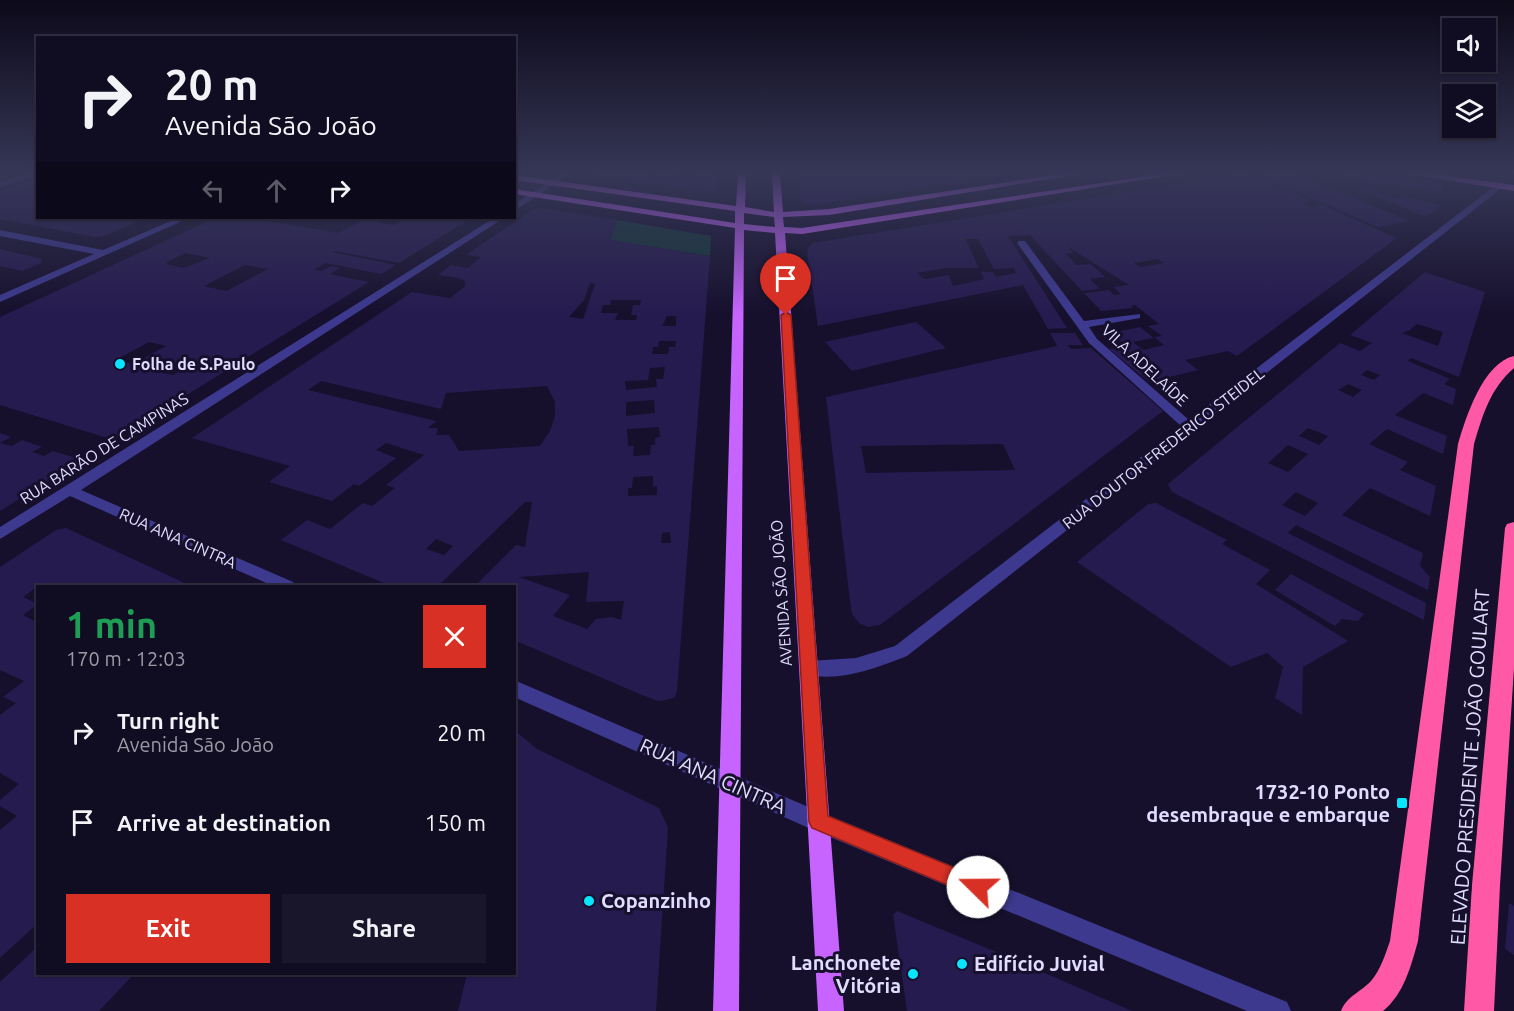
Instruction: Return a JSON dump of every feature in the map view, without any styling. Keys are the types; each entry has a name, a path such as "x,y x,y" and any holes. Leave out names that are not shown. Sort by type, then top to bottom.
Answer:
{"highway":[{"path":"1356,1011 1377,1000 1394,975 1404,941 1467,444 1481,395 1491,381 1514,360"},
{"name":"ELEVADO PRESIDENTE JOÃO GOULART","path":"1479,1011 1486,885 1514,528"}],"main road":[{"path":"698,220 780,231 817,229 880,220"},
{"path":"726,1011 740,220"},
{"name":"AVENIDA SÃO JOÃO","path":"779,220 831,1011"}],"street":[{"path":"0,299 179,220"},
{"name":"RUA BARÃO DE CAMPINAS","path":"0,534 496,220"},
{"name":"RUA DOUTOR FREDERICO STEIDEL","path":"809,668 861,666 901,651 1455,220"},
{"path":"0,233 104,253"},
{"name":"VILA ADELAÍDE","path":"1022,243 1081,325 1109,357 1190,427"},
{"name":"VILA ADELAÍDE","path":"1081,325 1136,316"},
{"name":"RUA ANA CINTRA","path":"69,490 285,585"},
{"name":"RUA ANA CINTRA","path":"516,689 819,822 1278,1011"}],"green space":[{"path":"618,220 711,236 710,256 610,240"}],"building":[{"path":"6,220 141,220 104,236 95,237"},
{"name":"Folha de S.Paulo","path":"210,220 264,220 338,233 363,220 380,220 376,222 393,225 403,220 468,220 399,263 332,252 396,265 381,274 326,263 314,270 321,271 331,266 340,268 330,274 369,282 114,440 0,405 0,317","holes":["185,253 210,258 184,268 166,264","245,265 268,269 226,291 204,286","149,342 166,346 133,364 116,360","172,367 182,370 173,375 162,373"]},
{"path":"517,220 617,220 610,240 710,256 675,697 658,701 516,641 516,585 476,585 516,545 525,547 532,502 525,502 439,585 389,585 281,540 307,520 330,529 363,503 372,506 395,488 386,485 424,455 386,443 376,450 396,458 359,486 354,484 332,501 269,482 290,466 192,438 412,292 450,298 465,286 465,281 438,275 451,265 468,268 481,257 466,255","holes":["590,283 595,284 583,319 569,317 584,300","611,300 641,300 640,305 633,305 631,315 637,315 636,320 615,320 618,313 601,313 603,305 610,305","667,316 676,316 676,326 662,326","659,341 676,341 675,347 669,347 668,354 652,354 653,347 658,347","665,367 663,379 656,379 657,387 626,390 625,381 648,380 650,368","321,381 441,409 446,393 547,386 555,402 555,416 550,431 540,446 459,451 449,435 436,435 438,428 428,428 436,421 308,390","654,400 655,413 626,416 626,402","659,427 660,437 655,438 655,445 651,445 650,455 633,456 634,446 628,446 627,429","653,476 653,487 657,486 657,495 628,496 628,488 632,488 633,477","670,532 671,543 661,543 662,533","436,539 453,546 444,555 426,549","589,572 586,602 624,601 621,620 612,617 596,619 587,629 553,616 570,595 519,577"]},
{"path":"953,220 1356,220 1397,238 1237,356 1228,351 1185,360 1198,370 1149,382 1109,349 1121,347 1126,350 1131,349 1121,341 1110,343 1100,335 1140,327 1154,338 1133,342 1143,350 1164,345 1154,337 1162,336 1148,326 1159,324 1135,305 1131,306 1133,308 1101,311 1084,293 1109,290 1114,295 1121,294 1113,287 1129,285 1065,245 1074,253 1066,254 1077,265 1091,264 1105,277 1090,279 1100,289 1082,291 1030,235 1008,236 1067,328 1048,329 1023,285 818,326 808,248 813,243","holes":["965,239 978,239 994,269 1014,268 1016,273 996,277 993,272 981,272 984,279 953,286 949,275 925,279 917,273 946,268 979,268","1158,259 1164,263 1140,267 1134,263"]},
{"path":"1362,220 1410,221 1378,227"},
{"path":"0,249 42,259 41,263 22,271 0,266"},
{"path":"1425,272 1485,292 1459,377 1411,358 1408,361 1450,379 1444,384 1456,389 1453,405 1423,393 1395,415 1447,436 1443,454 1387,429 1369,444 1408,462 1400,470 1436,486 1430,516 1370,488 1342,515 1423,553 1420,566 1430,577 1428,590 1296,525 1288,533 1426,603 1424,620 1172,492 1168,484 1340,343 1360,351 1372,343 1350,335","holes":["1417,324 1443,332 1438,346 1402,333","1367,370 1380,375 1374,380 1361,375","1348,384 1362,390 1353,397 1338,390","1308,428 1328,436 1319,445 1299,436","1288,445 1308,454 1288,472 1268,463","1296,492 1318,503 1305,516 1282,505"]},
{"path":"916,322 946,348 852,371 825,342"},
{"path":"1050,333 1075,333 1083,345 1068,345 1071,349 1091,348 1163,411 880,625 868,627 859,623 852,614 850,601 826,397 1057,346","holes":["1003,444 1015,470 866,473 861,446"]},
{"path":"0,433 11,437 0,443"},
{"path":"22,440 42,447 32,452 44,456 53,451 82,460 0,511 0,443 12,446"},
{"path":"1156,503 1227,540 1222,544 1270,570 1256,584 1348,641 1303,667 1302,715 1275,698 1283,667 1267,653 1231,667 1077,562 1148,504"},
{"path":"66,528 189,585 36,585 36,590 34,589 23,597 36,603 23,615 36,620 36,925 0,958 0,830 17,816 0,806 0,800 19,784 0,773 0,715 16,703 3,697 24,681 0,670 0,567 56,530"},
{"path":"1291,574 1364,614 1358,621 1342,619 1335,626 1275,590"},
{"name":"Copanzinho","path":"516,732 537,749 659,808 668,828 656,1011 458,1011 467,975 516,975"},
{"path":"1509,903 1514,906 1514,955 1505,949"},
{"name":"Edifício Juvial","path":"897,911 1132,1011 907,1011 893,915"},
{"path":"36,948 36,975 133,975 99,1011 0,1011 0,982"}],"place":[{"name":"Folha de S.Paulo","path":"120,364"},
{"name":"1732-10 Ponto desembraque e embarque","path":"1402,803"},
{"name":"Copanzinho","path":"589,901"},
{"name":"Edifício Juvial","path":"962,964"},
{"name":"Lanchonete Vitória","path":"913,974"}],"route":[{"path":"786,315 819,822 978,887"}]}
